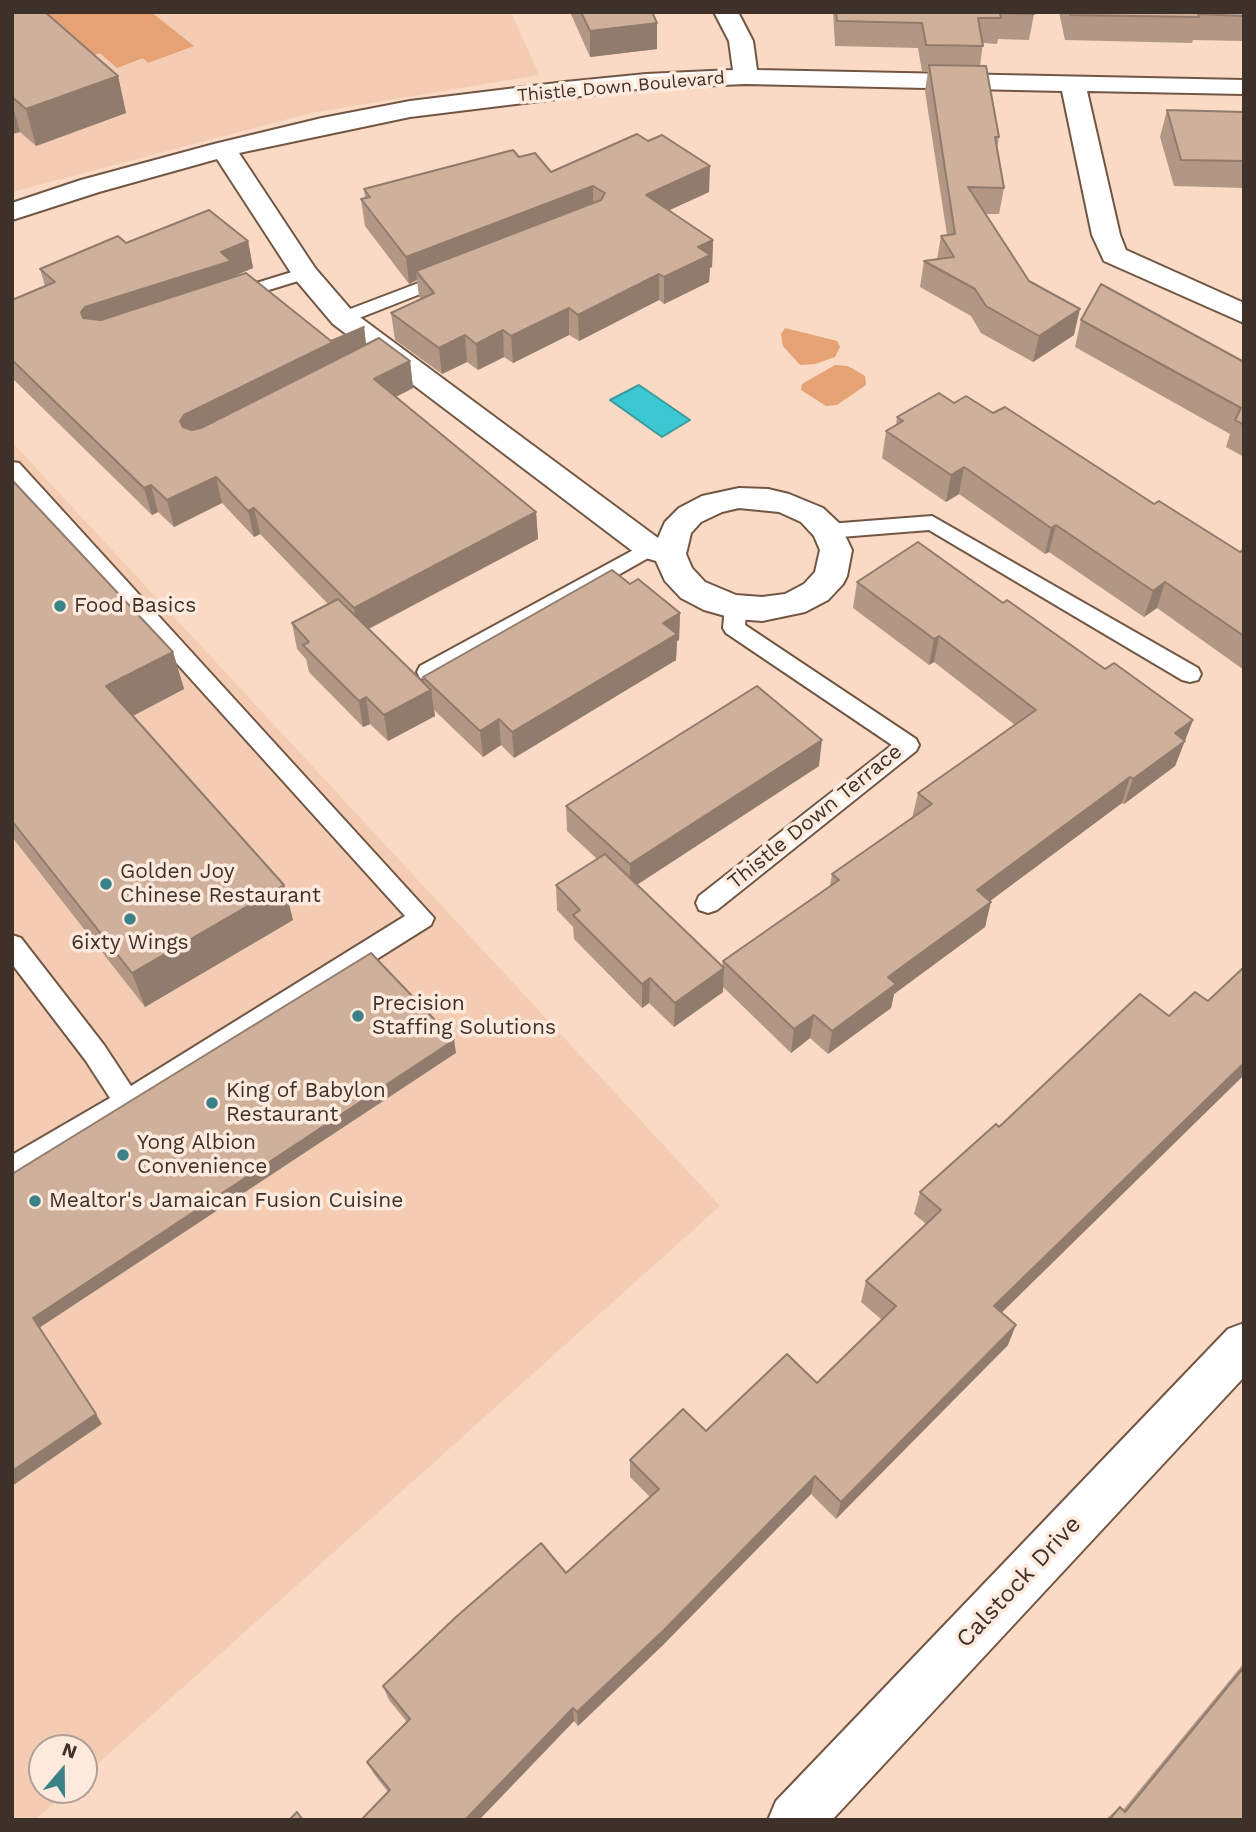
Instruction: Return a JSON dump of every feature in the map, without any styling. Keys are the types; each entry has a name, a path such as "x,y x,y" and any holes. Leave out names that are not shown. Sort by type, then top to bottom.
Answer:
{"street":[{"path":"726,12 741,41 746,77"},
{"name":"Thistle Down Boulevard","path":"12,212 90,186 223,149 410,109 565,89 646,81 746,77 1244,88"},
{"path":"1073,84 1106,235 1114,255 1244,314"},
{"path":"223,149 305,272 376,358 660,551 693,590 716,602 736,607 762,609 793,604 816,592 831,576 836,550 828,531 812,515 789,504 768,499 739,498 713,503 690,515 660,551"},
{"name":"Calstock Drive","path":"795,1820 1244,1344"}],"lane":[{"path":"343,318 469,269"},
{"path":"215,302 305,272"},
{"path":"12,468 422,918 127,1102 12,1169"},
{"path":"828,531 932,523 1190,674"},
{"path":"428,673 660,551"},
{"name":"Thistle Down Terrace","path":"709,903 908,745 734,628 736,607"},
{"path":"12,945 95,1053 127,1102"}],"shaded area":[{"path":"12,12 511,12 539,75 311,113 12,192"},
{"path":"25,12 151,12 194,46 148,63 143,58 117,68 100,53 81,60"},
{"path":"785,328 837,341 840,347 835,357 815,364 800,365 783,346 781,334"},
{"path":"835,365 848,366 865,376 866,385 837,405 826,406 801,390 802,384"},
{"path":"12,442 720,1206 98,1763 98,1734 28,1734 28,1804 53,1804 35,1820 12,1820"}],"water":[{"path":"639,385 690,420 662,437 610,400"}],"building":[{"path":"12,12 45,12 118,76 26,109 12,97"},
{"path":"581,12 652,12 657,23 590,31"},
{"path":"836,12 1032,12 1034,14 1000,13 1001,18 978,18 983,46 926,45 922,23 837,21"},
{"path":"1070,12 1244,12 1244,16 1070,15"},
{"path":"929,65 986,66 999,137 995,137 1004,188 968,187 1029,281 1080,309 1039,336 986,306 975,289 924,261 954,257 941,236 955,234"},
{"path":"1167,110 1244,112 1244,161 1181,160"},
{"path":"637,134 648,141 662,135 710,166 646,195 713,240 698,247 710,255 664,277 659,274 578,315 569,308 511,336 503,330 476,344 465,335 439,348 391,313 434,293 416,271 601,200 605,193 593,186 406,257 361,199 370,197 364,189 513,150 519,157 535,153 551,172"},
{"path":"209,210 248,241 221,252 231,261 85,307 81,312 83,318 101,320 246,273 331,341 364,327 184,415 180,421 183,427 192,430 201,428 379,338 410,361 374,379 536,512 354,608 254,508 248,511 216,477 167,500 151,485 144,488 12,360 12,300 55,282 40,269 118,236 126,243"},
{"path":"1101,284 1244,362 1244,425 1235,420 1241,408 1081,320"},
{"path":"939,393 954,403 966,396 993,413 1005,407 1154,504 1159,501 1240,552 1244,550 1244,636 1165,582 1153,591 1056,525 1051,528 964,467 951,475 886,431 903,421 897,417"},
{"path":"12,480 173,652 106,686 284,885 132,973 12,821"},
{"path":"918,542 1003,603 1007,600 1105,669 1114,663 1193,720 1175,733 1185,741 1133,779 1130,777 977,890 991,902 888,977 896,984 832,1031 814,1015 794,1029 723,961 839,880 832,874 932,804 918,793 1036,710 939,636 934,639 857,582"},
{"path":"612,570 630,584 638,579 680,613 663,623 677,634 512,732 499,719 480,731 423,677"},
{"path":"338,599 431,690 384,715 366,697 359,701 303,645 309,642 292,623"},
{"path":"757,686 822,740 630,864 566,806"},
{"path":"605,854 724,968 675,1003 650,978 642,984 573,915 580,910 556,885"},
{"path":"371,953 454,1040 33,1318 96,1414 12,1471 12,1174"},
{"path":"1244,967 1244,1063 994,1306 1016,1325 841,1502 815,1476 664,1630 577,1712 573,1708 465,1820 361,1820 390,1790 367,1762 410,1719 383,1686 456,1617 541,1543 566,1573 659,1489 630,1460 683,1409 706,1431 787,1354 817,1383 896,1306 866,1281 941,1210 920,1192 996,1124 999,1127 1140,994 1169,1016 1195,992 1208,1001"},
{"path":"1244,1667 1244,1820 1109,1820 1120,1807 1125,1812"},
{"path":"297,1812 303,1820 289,1820"}],"place":[{"name":"Food Basics","path":"60,606"},
{"name":"Golden Joy Chinese Restaurant","path":"106,884"},
{"name":"6ixty Wings","path":"130,919"},
{"name":"Precision Staffing Solutions","path":"358,1016"},
{"name":"King of Babylon Restaurant","path":"212,1103"},
{"name":"Yong Albion Convenience","path":"123,1155"},
{"name":"Mealtor's Jamaican Fusion Cuisine","path":"35,1201"}]}
